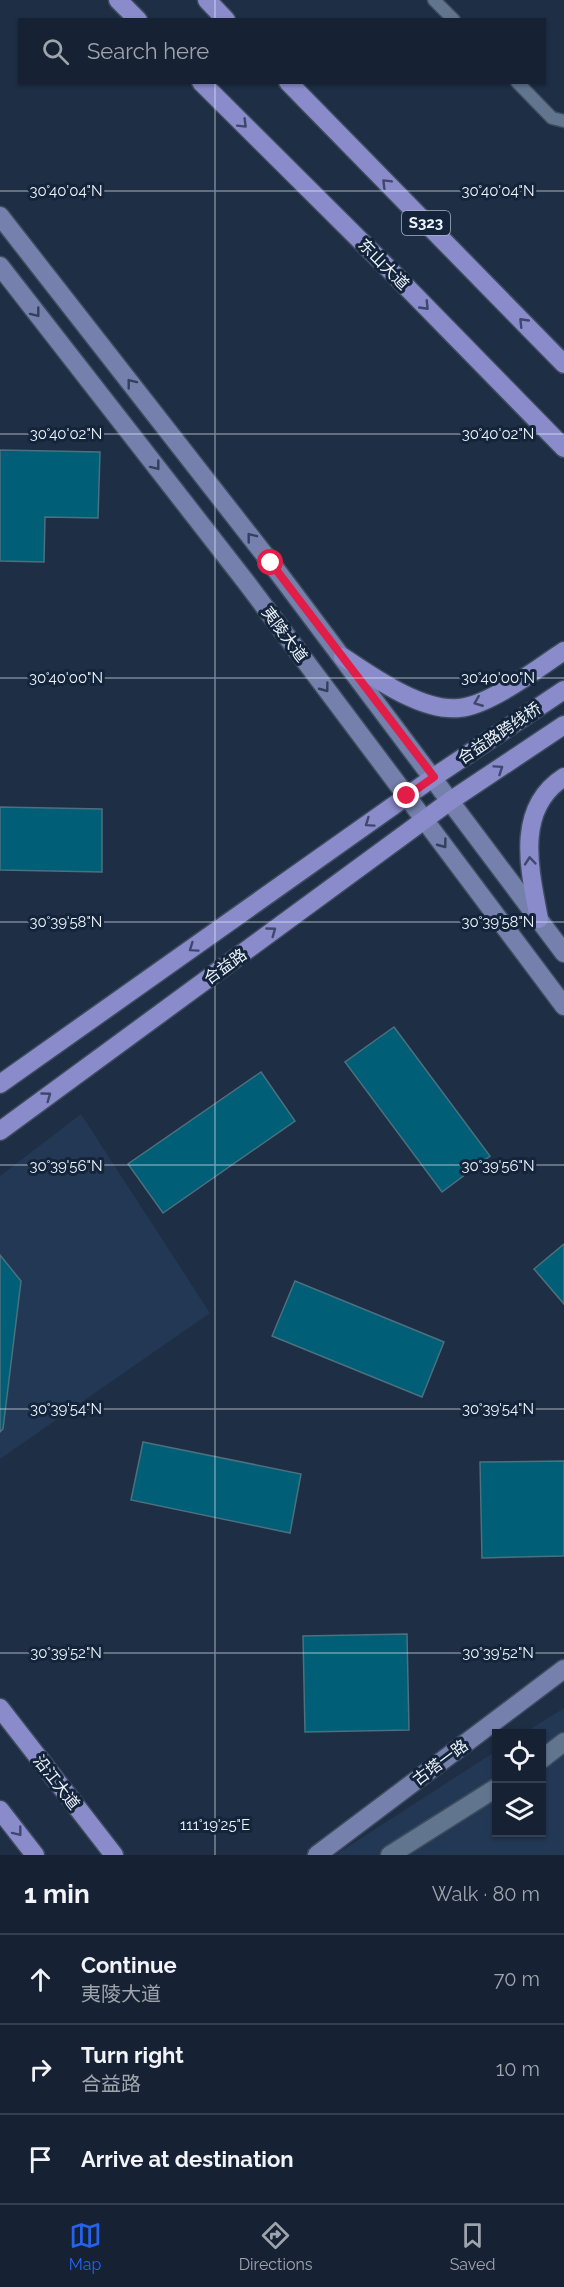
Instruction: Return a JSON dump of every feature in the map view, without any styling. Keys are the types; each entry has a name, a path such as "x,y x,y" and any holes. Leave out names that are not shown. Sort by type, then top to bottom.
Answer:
{"main road":[{"path":"118,0 136,18"},
{"path":"207,0 224,18"},
{"name":"东山大道","path":"203,84 392,272 564,448"},
{"name":"S323","path":"290,84 564,364"},
{"name":"夷陵大道","path":"0,216 343,657 564,952"},
{"name":"夷陵大道","path":"0,266 246,582 564,1006"},
{"path":"343,657 392,690 444,708 461,708 500,693 564,651"},
{"name":"合益路跨线桥","path":"434,777 564,690"},
{"name":"合益路跨线桥","path":"450,801 564,725"},
{"name":"合益路","path":"0,1084 434,777"},
{"path":"539,919 528,858 531,827 538,803 557,781 564,777"},
{"name":"合益路","path":"0,1131 450,801"},
{"name":"古塔一路","path":"317,1855 564,1669"},
{"name":"沿江大道","path":"0,1708 114,1855"},
{"path":"0,1810 35,1855"}],"street":[{"path":"546,1756 564,1742"},
{"path":"390,1855 492,1791"}],"lane":[{"path":"434,0 452,18"},
{"path":"519,84 552,118 564,121"}],"shaded area":[{"path":"81,1114 210,1313 0,1459 0,1176"},
{"path":"564,1708 564,1855 335,1855 492,1754 492,1837 546,1837 546,1729 530,1729"}],"building":[{"path":"0,450 100,452 98,518 45,517 44,562 0,561"},
{"path":"0,807 102,809 102,872 0,870"},
{"path":"394,1027 490,1156 442,1192 345,1062"},
{"path":"261,1072 295,1121 163,1213 128,1164"},
{"path":"564,1244 564,1304 534,1269"},
{"path":"0,1255 21,1281 3,1429 0,1432"},
{"path":"295,1281 444,1342 422,1397 272,1336"},
{"path":"143,1442 301,1474 290,1533 131,1500"},
{"path":"564,1461 564,1556 482,1558 480,1462"},
{"path":"407,1634 409,1730 305,1732 303,1636"}],"route":[{"path":"271,563 434,777 407,796"}]}
